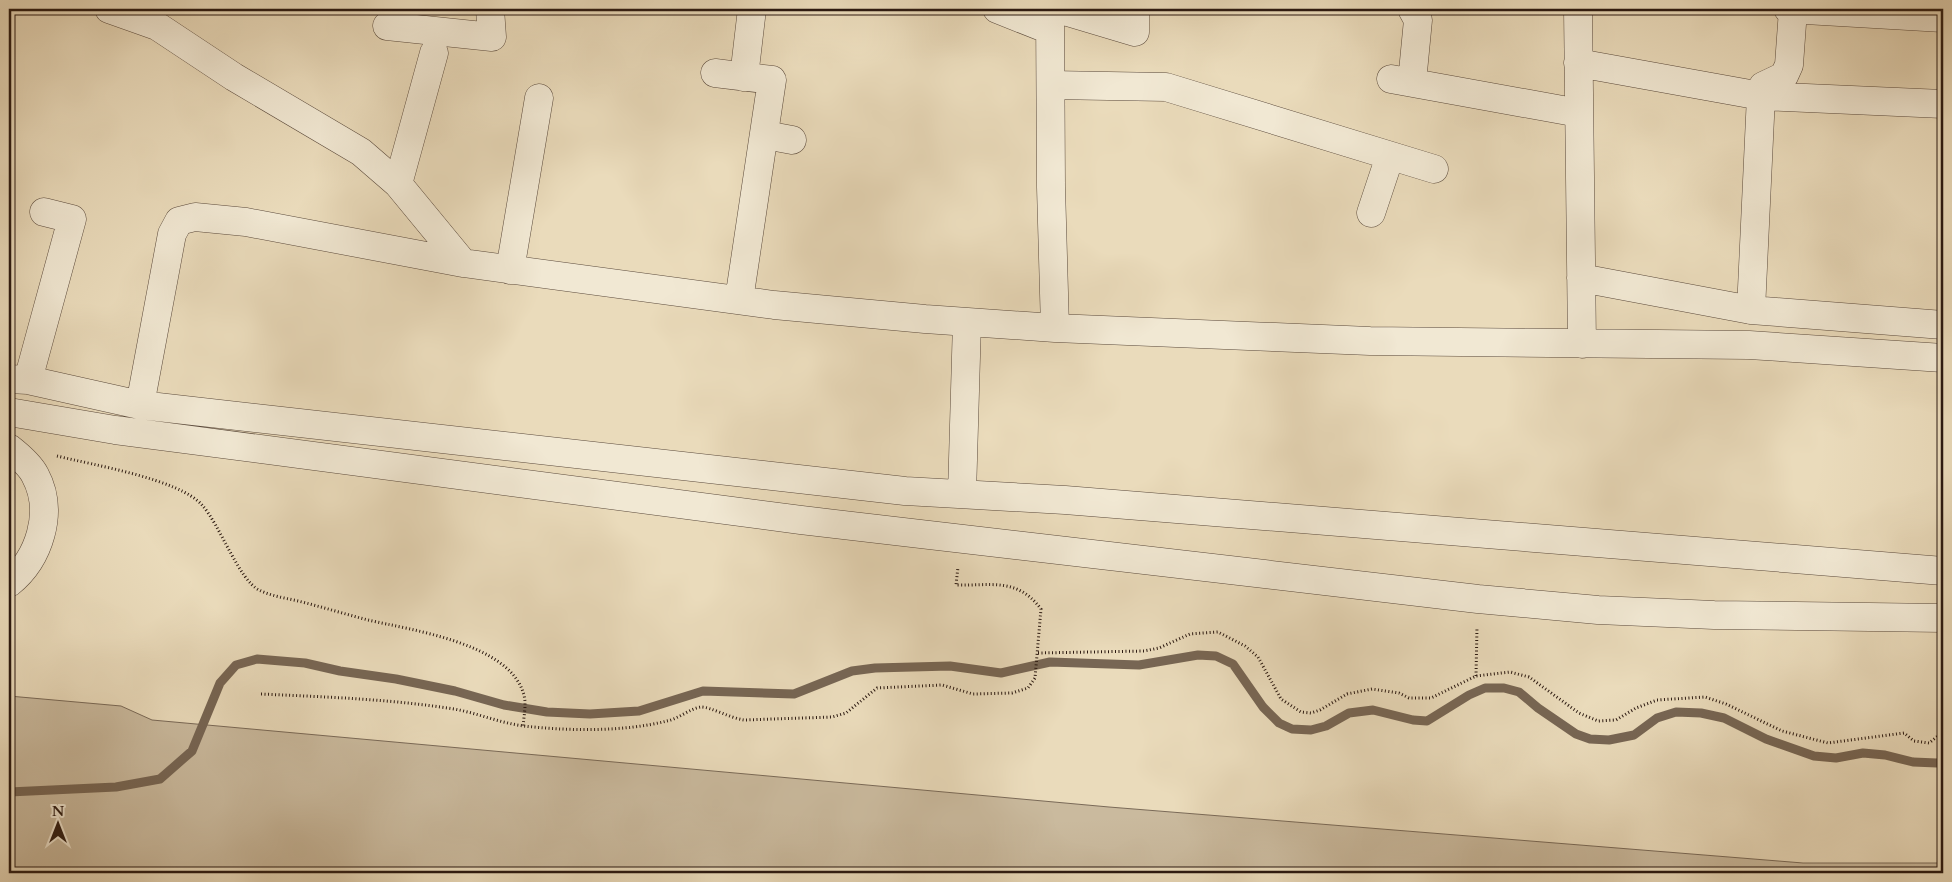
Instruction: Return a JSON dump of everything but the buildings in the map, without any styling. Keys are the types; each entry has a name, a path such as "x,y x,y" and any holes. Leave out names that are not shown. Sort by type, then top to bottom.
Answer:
{"street":[{"path":"109,9 157,26 234,77 361,152 398,184 463,263"},
{"path":"387,26 492,37 490,9"},
{"path":"744,77 752,9"},
{"path":"997,9 1053,16 1135,32 1135,9"},
{"path":"1412,9 1418,20 1402,81 1579,113"},
{"path":"1578,9 1582,344"},
{"path":"1751,310 1761,96 1763,86 1784,76 1789,65 1790,9 1943,18"},
{"path":"1053,16 1051,85 1055,328"},
{"path":"398,184 434,53"},
{"path":"1578,63 1761,96 1943,104"},
{"path":"715,73 772,80 739,300"},
{"path":"1051,85 1166,87 1434,170"},
{"path":"510,270 539,98"},
{"path":"765,135 792,140"},
{"path":"1371,214 1390,156"},
{"path":"44,212 72,219 18,380 140,405 906,491 1943,571"},
{"path":"140,405 172,234 179,221 195,217 246,222 463,263 510,270 739,300 967,322 1055,328 1370,340 1749,345 1943,358"},
{"path":"1581,278 1751,310 1943,324"},
{"path":"962,494 967,322"},
{"path":"9,412 114,430 961,539 1478,599 1598,610 1714,615 1943,618"},
{"path":"9,448 36,476 43,503 43,527 36,550 23,572 9,583"}],"path":[{"path":"9,448 49,454 154,481 188,494 201,504 212,518 242,570 257,589 467,644 506,668 519,683 525,701 523,726"},
{"path":"262,694 382,700 456,710 523,726 626,728 668,721 699,707 705,707 731,718 744,720 832,717 846,712 877,688 942,685 973,694 1012,694 1028,688 1035,678 1036,672 1041,609 1031,596 1004,585 956,585 961,539"},
{"path":"1476,676 1478,599"},
{"path":"1038,656 1144,651 1159,648 1190,634 1218,632 1238,642 1258,657 1281,699 1301,712 1311,712 1347,694 1372,688 1392,691 1409,698 1431,698 1476,676 1510,672 1529,677 1579,712 1598,721 1616,720 1636,708 1657,700 1705,697 1726,704 1782,731 1828,743 1904,733 1914,741 1929,743 1943,732"}],"shaded area":[{"path":"9,696 121,706 152,720 1109,807 1803,863 1943,863 1943,873 9,873"},
{"path":"1745,868 1834,873 1729,873"},
{"path":"1664,869 1702,873 1602,873"}],"waterway":[{"path":"9,792 116,787 160,779 192,751 220,683 236,665 257,659 305,663 340,671 396,679 455,691 504,705 547,712 590,714 639,711 703,691 794,694 852,671 875,668 950,666 1001,673 1050,662 1139,665 1198,655 1216,656 1233,664 1263,707 1279,723 1292,729 1311,730 1326,726 1349,713 1373,710 1413,720 1427,721 1469,695 1485,688 1504,688 1519,692 1538,708 1576,734 1590,739 1609,740 1634,735 1657,718 1676,712 1701,713 1724,718 1766,739 1814,756 1836,758 1863,753 1885,755 1913,762 1937,763 1943,761"}]}
